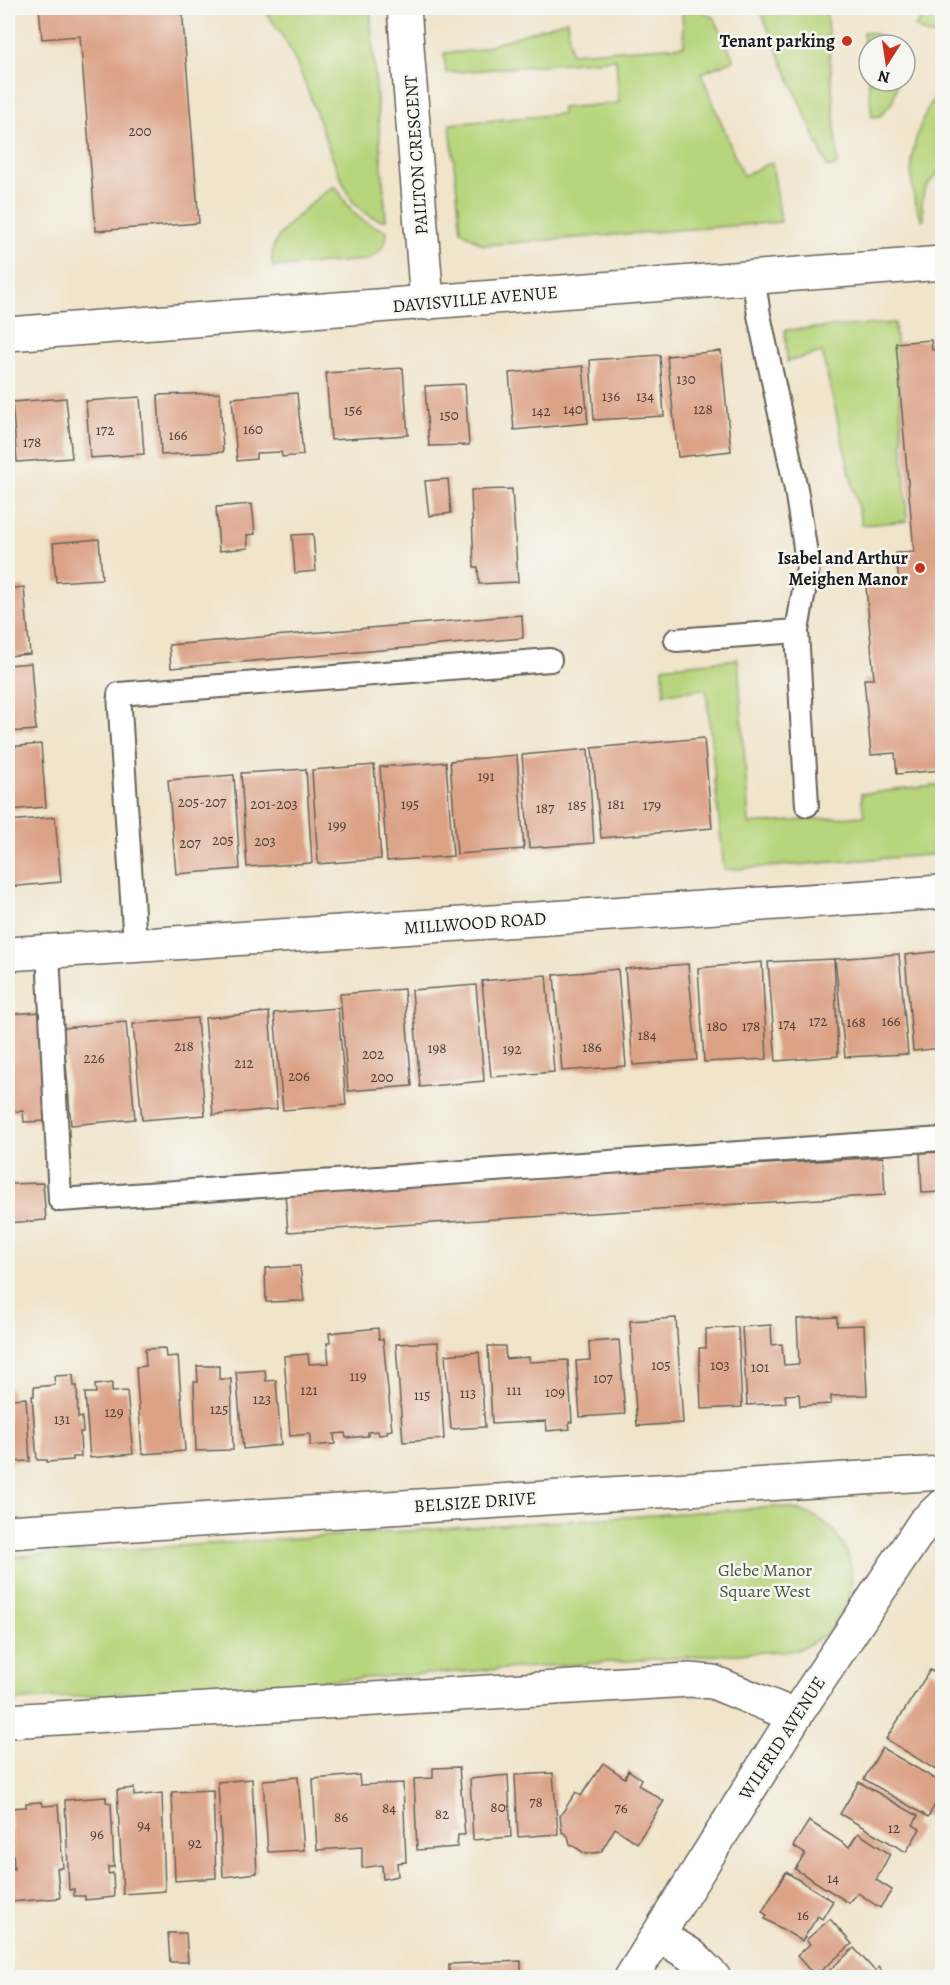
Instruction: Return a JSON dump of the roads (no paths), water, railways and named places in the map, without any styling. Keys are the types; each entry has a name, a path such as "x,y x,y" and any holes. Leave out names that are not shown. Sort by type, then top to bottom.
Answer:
{"street":[{"name":"PAILTON CRESCENT","path":"404,8 427,303"},
{"name":"DAVISVILLE AVENUE","path":"8,334 942,262"},
{"name":"MILLWOOD ROAD","path":"8,954 942,892"},
{"name":"BELSIZE DRIVE","path":"8,1532 942,1473"},
{"name":"WILFRID AVENUE","path":"631,1977 795,1716 924,1523 942,1506"},
{"path":"8,1721 689,1680 713,1682 795,1716"},
{"path":"658,1935 691,1956 714,1977"}],"lane":[{"path":"753,276 759,315 796,489 808,567 797,631 807,805"},
{"path":"676,640 797,631"},
{"path":"135,945 119,693 550,660"},
{"path":"48,952 60,1200 942,1139"}],"place":[{"name":"Tenant parking","path":"847,41"},
{"name":"Isabel and Arthur Meighen Manor","path":"920,568"}],"park label":[{"name":"Glebe Manor Square West","path":"765,1580"}]}
